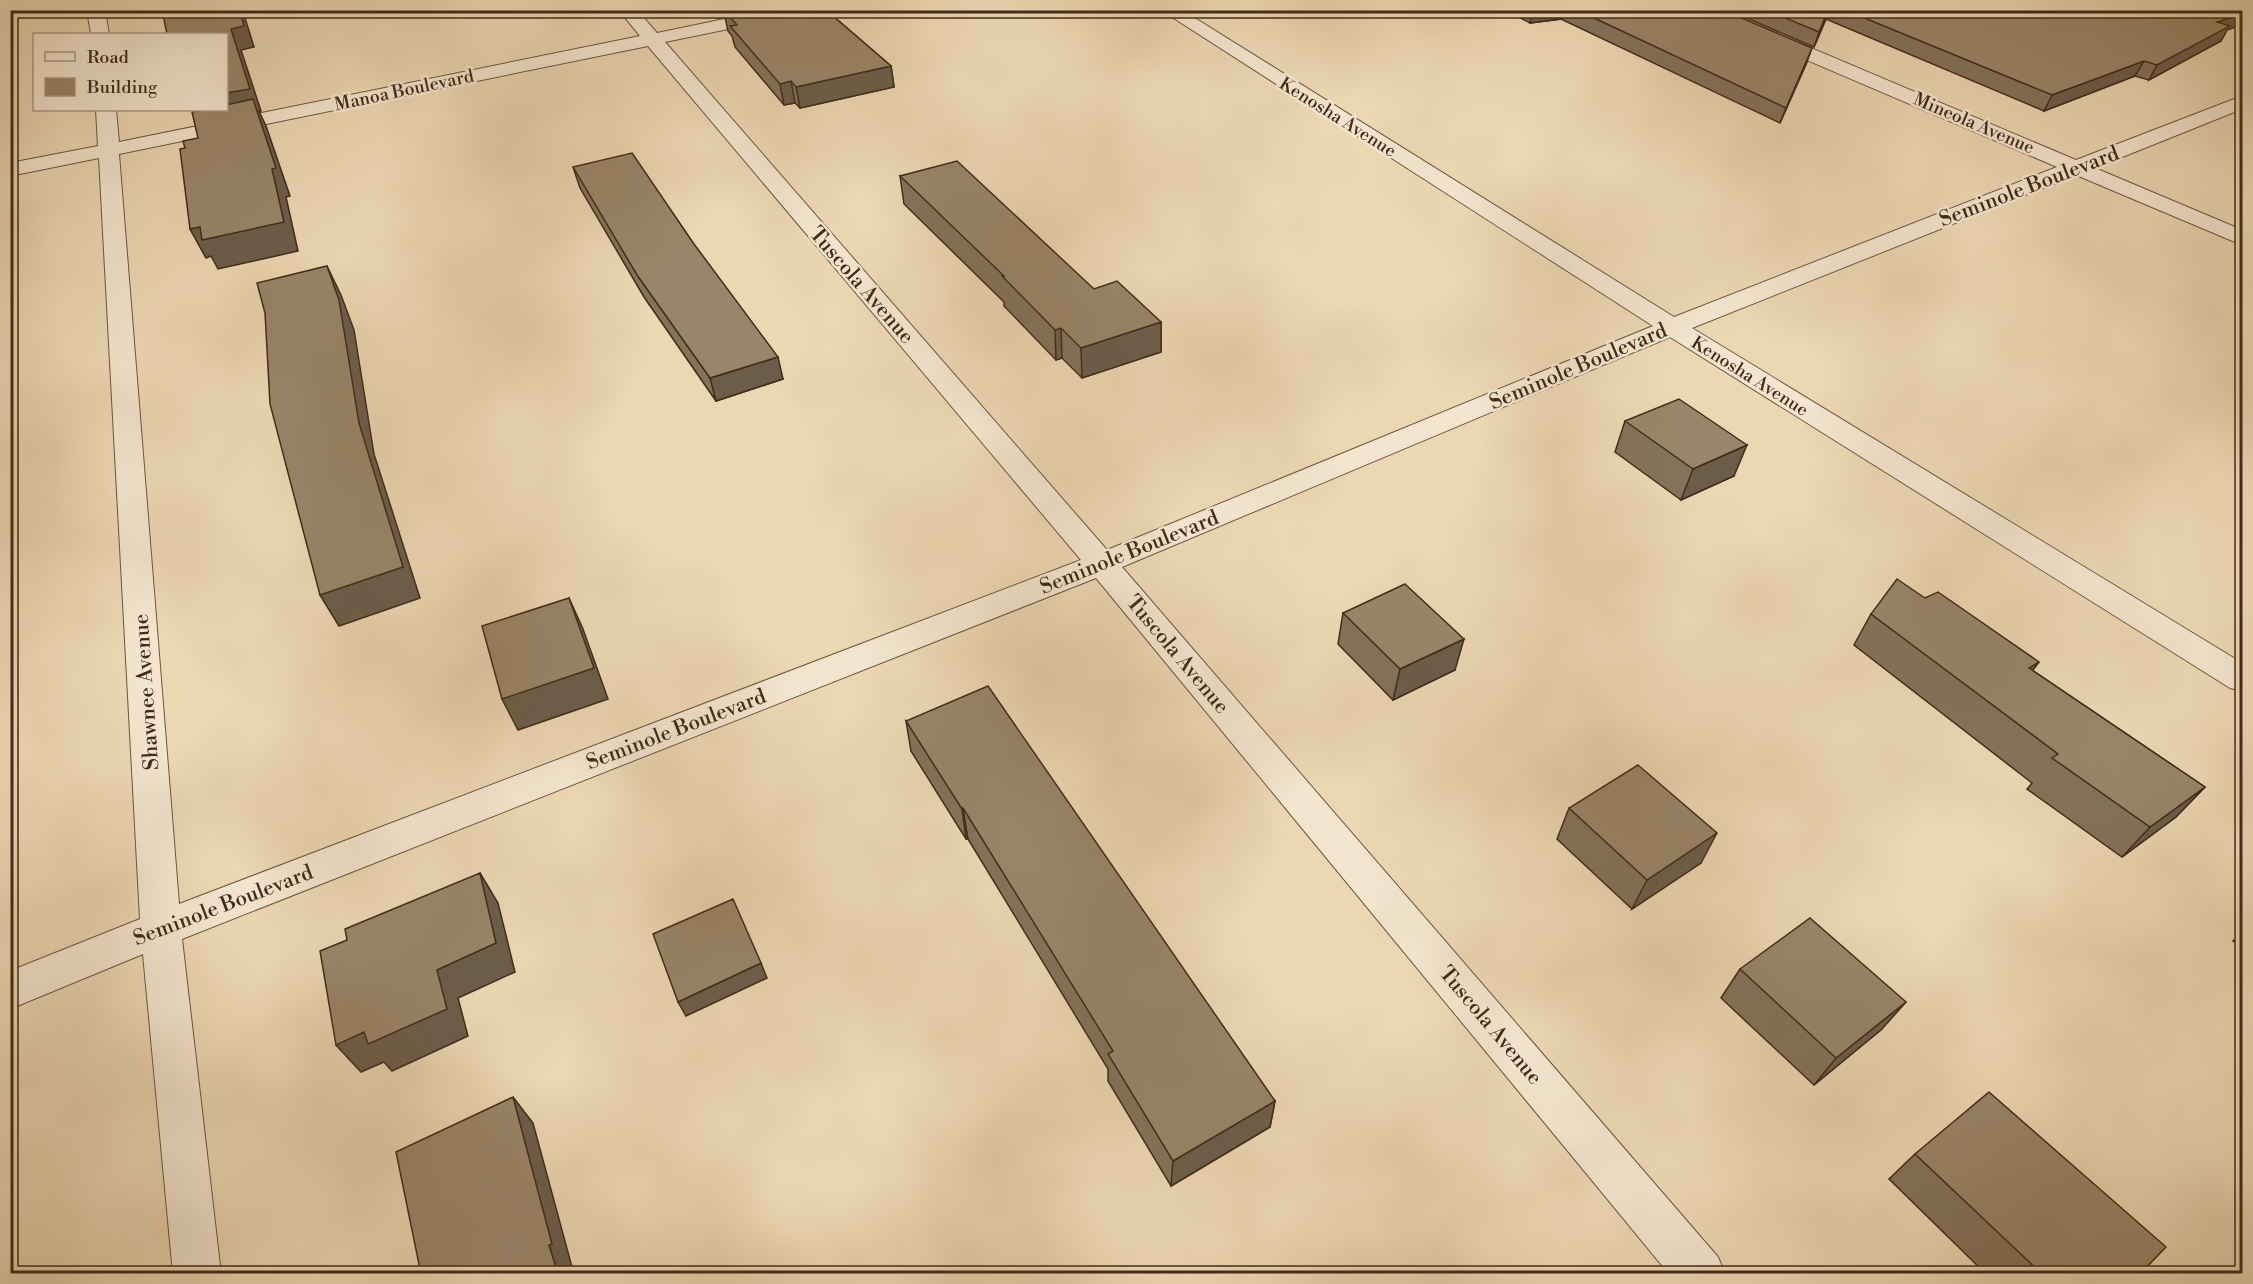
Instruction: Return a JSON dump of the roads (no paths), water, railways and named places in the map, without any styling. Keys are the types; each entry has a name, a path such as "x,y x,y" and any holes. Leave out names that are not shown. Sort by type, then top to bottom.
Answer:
{"street":[{"path":"96,10 100,33"},
{"name":"Tuscola Avenue","path":"627,10 1102,564 1701,1274"},
{"name":"Manoa Boulevard","path":"10,170 797,10"},
{"name":"Kenosha Avenue","path":"1169,10 1672,327 2242,679"},
{"name":"Mineola Avenue","path":"1705,10 2242,238"},
{"name":"Seminole Boulevard","path":"10,990 161,929 1102,564 1672,327 2242,102"},
{"name":"Shawnee Avenue","path":"106,111 161,929 197,1274"}]}
